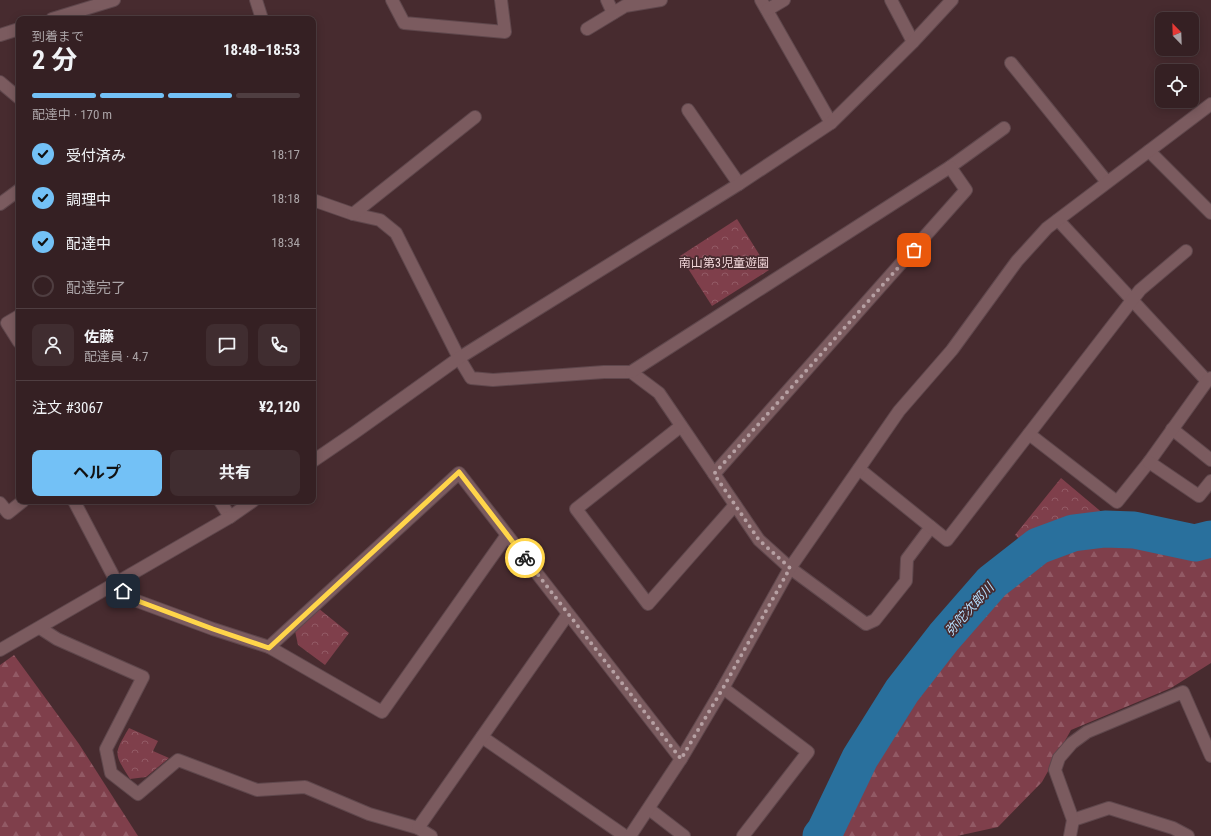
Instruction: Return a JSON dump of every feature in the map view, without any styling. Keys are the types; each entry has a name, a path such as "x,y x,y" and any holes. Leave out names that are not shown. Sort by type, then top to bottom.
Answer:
{"street":[{"path":"60,16 95,2 114,0"},
{"path":"256,0 261,16"},
{"path":"392,0 404,23 505,32 501,0"},
{"path":"607,0 613,13"},
{"path":"587,29 625,6 661,0"},
{"path":"784,0 764,5 831,123"},
{"path":"891,0 913,42"},
{"path":"316,459 459,358 738,184 831,123 913,42 952,0"},
{"path":"0,35 16,30"},
{"path":"1011,63 1107,182"},
{"path":"1,84 16,96"},
{"path":"630,836 681,759 723,688 790,568 898,412 952,350 1017,262 1047,228 1211,104"},
{"path":"688,110 738,184"},
{"path":"353,214 475,117"},
{"path":"316,201 353,214 380,220 396,233 459,358 471,378 493,380 604,372 631,372 950,167 1004,128"},
{"path":"1149,151 1211,213"},
{"path":"714,474 966,190 950,167"},
{"path":"0,204 16,192"},
{"path":"1029,434 1117,502 1149,462 1209,380 1132,301 1058,220"},
{"path":"859,469 947,540 1140,290 1186,251"},
{"path":"16,318 7,323 16,337"},
{"path":"631,372 659,393 759,540 790,568 866,624 874,620 906,581 907,559 931,527"},
{"path":"681,426 576,509 648,604 735,505"},
{"path":"1172,429 1211,460"},
{"path":"1149,462 1199,496 1211,481"},
{"path":"269,648 459,472 681,759"},
{"path":"0,503 8,513 19,504"},
{"path":"76,504 117,584 130,598 269,648 382,712 507,535"},
{"path":"222,504 230,517"},
{"path":"0,650 117,584 230,517 249,504"},
{"path":"418,828 568,614"},
{"path":"40,628 57,639 143,677 106,749 111,773 138,794 178,760 258,790 305,787 369,814 418,828 431,836"},
{"path":"723,688 808,752 743,836"},
{"path":"1070,836 1073,820 1055,770 1059,758 1072,743 1087,732 1183,692 1211,756"},
{"path":"482,737 625,836"},
{"path":"1073,820 1108,808 1173,828 1188,836"},
{"path":"649,809 684,836"}],"green space":[{"name":"南山第3児童遊園","path":"737,219 769,270 712,306 680,256"},
{"path":"1061,478 1111,520 1080,525 1043,535 1026,545 1015,535"},
{"path":"1122,540 1187,554 1211,546 1211,663 1171,688 1071,730 1042,782 998,827 957,836 839,836 846,828 871,757 950,649 1003,588 1061,549"},
{"path":"318,608 349,633 325,665 298,645 295,631"},
{"path":"14,655 79,744 138,836 0,836 0,665"},
{"path":"129,728 158,741 153,751 169,758 146,777 130,779 118,759 118,749"}],"waterway":[{"name":"弥陀次郎川","path":"821,836 825,831 860,758 902,691 944,637 992,582 1038,546 1073,533 1105,529 1134,530 1195,543 1211,539"}],"way so far":[{"path":"525,558 681,759 723,688 790,568 759,540 714,474 914,250"}],"route":[{"path":"123,591 130,598 269,648 459,472 525,558"}]}
